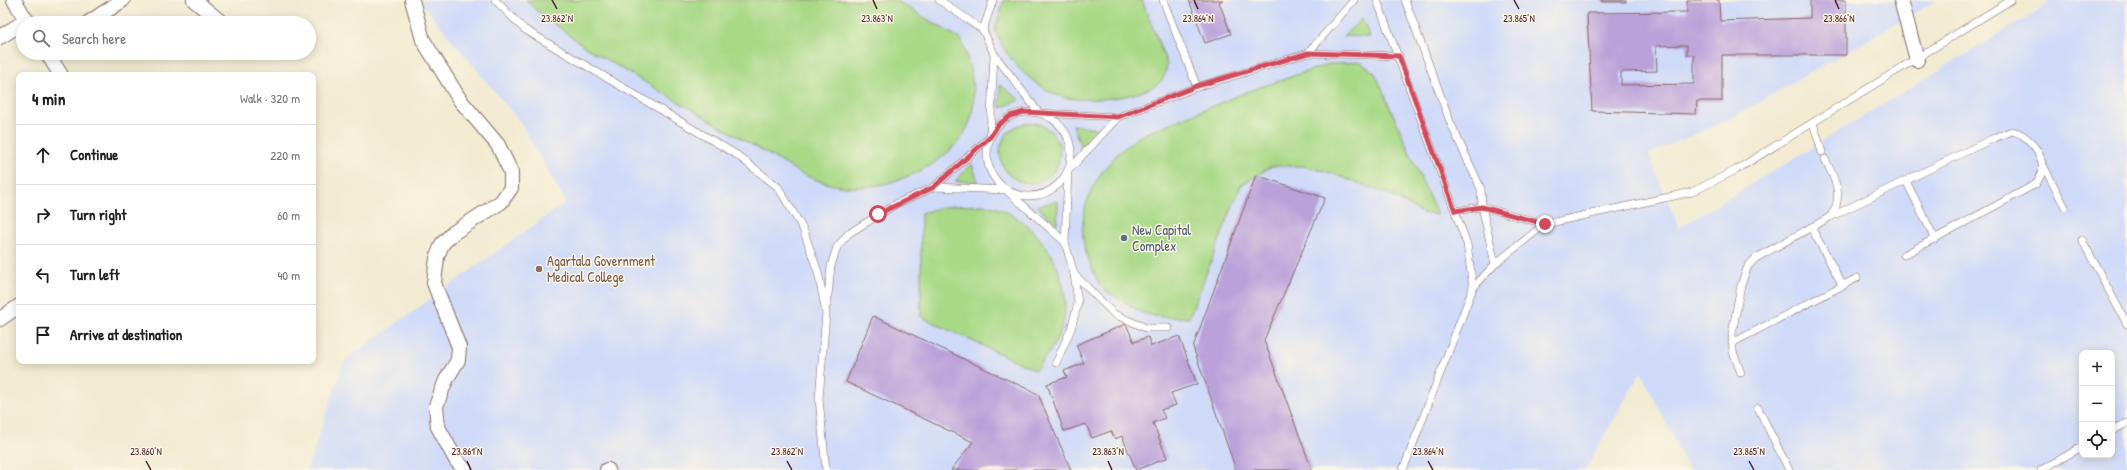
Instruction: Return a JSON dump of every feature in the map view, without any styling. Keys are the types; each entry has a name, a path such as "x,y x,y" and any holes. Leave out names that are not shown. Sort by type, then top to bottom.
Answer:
{"street":[{"path":"14,0 24,16"},
{"path":"99,16 123,0"},
{"path":"194,0 213,16"},
{"path":"412,0 423,40 460,100 498,145 511,172 511,188 501,202 453,233 442,244 437,256 434,283 459,347 458,360 446,380 436,406 438,427 456,460 466,470"},
{"path":"1902,0 1917,60"},
{"path":"0,37 16,28"},
{"path":"51,60 59,72"},
{"path":"0,320 16,308"}],"lane":[{"path":"495,0 524,29 737,156 778,187 803,229 818,272 826,313"},
{"path":"939,0 983,30 994,54 1039,113 1052,119 1063,129 1070,142 1071,157 1068,171 1065,242 1074,274 1078,303 1071,329 1056,363"},
{"path":"983,30 993,0"},
{"path":"1163,0 1197,86"},
{"path":"1308,53 1354,0"},
{"path":"1377,0 1399,56 1467,244 1473,288"},
{"path":"1405,0 1451,124 1481,189 1482,207 1495,264"},
{"path":"1403,470 1473,288 1495,264 1545,224 1692,192 1736,170 1917,60 2011,0"},
{"path":"826,470 819,399 831,266 837,247 848,234 896,204 934,187 990,137 998,125 1010,116 1024,112 1118,117 1197,86 1308,53 1399,56"},
{"path":"994,54 990,137 986,152 988,166 995,180 1065,242"},
{"path":"934,187 1006,190 1019,196 1034,197 1041,195 1060,184 1068,171 1118,117"},
{"path":"1813,123 1822,152"},
{"path":"1741,373 1732,352 1732,343 1737,304 1748,266 1756,258 1830,217 1992,139 2012,131 2025,136 2036,150 2065,207"},
{"path":"1825,159 1834,176 1838,197 1838,204 1830,217"},
{"path":"1904,255 2036,184 2042,174 2042,163"},
{"path":"1906,181 1935,239"},
{"path":"1455,211 1482,207 1545,224"},
{"path":"1811,228 1843,286"},
{"path":"2082,240 2127,324"},
{"path":"1074,274 1114,314 1146,328 1168,328"},
{"path":"1732,343 1857,278"},
{"path":"1758,408 1789,470"},
{"path":"2115,429 2127,423"},
{"path":"2041,470 2079,450"}],"shaded area":[{"name":"New Capital Complex","path":"423,0 1937,0 1728,120 1649,154 1679,228 2042,8 2051,0 2127,0 2127,470 1689,470 1641,372 1585,470 307,470 344,361 566,202 519,121 423,5"}],"green space":[{"path":"526,0 895,0 961,39 968,60 972,82 972,116 960,139 950,150 937,161 923,169 892,182 877,185 846,187 830,184 800,173 585,47 535,9"},
{"path":"1004,0 1142,0 1167,64 1164,77 1159,83 1150,88 1138,93 1124,96 1079,99 1066,98 1056,95 1046,90 1027,76 1005,50 995,30"},
{"path":"1362,19 1370,37 1343,36"},
{"path":"1360,62 1375,73 1437,215 1422,213 1388,194 1325,171 1303,166 1272,166 1241,185 1189,318 1148,315 1102,287 1095,275 1084,246 1083,227 1085,208 1092,190 1114,157 1129,144 1146,133 1249,91 1329,64"},
{"path":"1000,85 1020,100 1000,108"},
{"path":"1024,123 1036,123 1047,128 1055,136 1060,147 1058,165 1047,178 1036,183 1024,183 1013,178 1005,170 1000,159 1000,147 1005,136 1013,128"},
{"path":"1073,125 1099,129 1081,148"},
{"path":"972,164 978,182 955,181"},
{"path":"1058,201 1057,225 1037,206"},
{"path":"986,205 1003,210 1032,230 1044,244 1053,259 1060,276 1064,293 1065,311 1062,328 1051,350 1035,370 921,317 921,213 949,206"}],"building":[{"path":"1189,0 1223,0 1219,2 1231,34 1205,43"},
{"path":"1601,0 1626,0 1626,2 1602,2"},
{"path":"1687,0 1719,0 1720,21 1810,18 1810,0 1846,0 1846,55 1722,55 1722,101 1697,101 1696,114 1592,111 1587,13 1687,12","holes":["1687,45 1687,55 1694,55 1694,84 1621,85 1621,72 1657,71 1656,46"]},
{"path":"1256,175 1325,198 1264,340 1312,470 1236,470 1193,347"},
{"path":"873,316 1038,394 1071,470 951,470 973,442 846,382"},
{"path":"1126,324 1134,342 1148,337 1151,346 1179,336 1197,384 1171,393 1176,405 1161,410 1165,418 1153,423 1167,458 1136,470 1122,436 1115,439 1111,431 1092,438 1086,424 1064,431 1047,384 1067,377 1064,371 1084,363 1076,345"}],"place":[{"name":"New Capital Complex","path":"1124,238"},
{"name":"Agartala Government Medical College","path":"539,269"}],"route":[{"path":"878,214 934,187 990,137 998,125 1010,116 1024,112 1118,117 1197,86 1308,53 1399,56 1455,211 1482,207 1545,224"}]}
